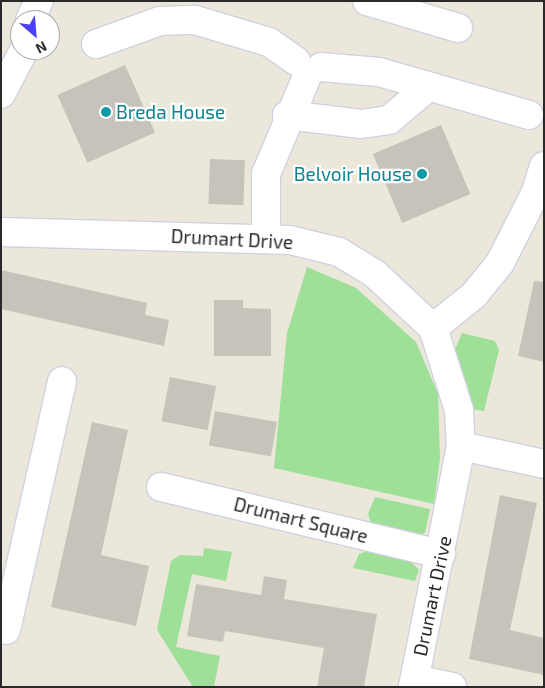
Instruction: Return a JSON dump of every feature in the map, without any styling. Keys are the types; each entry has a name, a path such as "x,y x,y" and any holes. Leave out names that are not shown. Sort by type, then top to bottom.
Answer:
{"street":[{"path":"367,1 458,28"},
{"path":"96,44 160,21 195,20 268,42 308,69 379,72 529,115"},
{"path":"1,94 19,60"},
{"path":"266,239 266,174 287,115 308,69"},
{"path":"287,115 361,124 389,120 428,87"},
{"path":"433,328 474,295 500,264 540,193 544,166"},
{"name":"Drumart Drive","path":"1,232 290,240 339,252 375,274 433,328 459,410 461,446 414,683"},
{"path":"6,630 11,557 62,381"},
{"path":"461,446 544,464"},
{"name":"Drumart Square","path":"161,488 440,554"},
{"path":"414,683 452,687"}],"green space":[{"path":"307,267 356,288 416,342 438,394 440,458 434,504 274,468 287,333"},
{"path":"462,333 495,341 499,350 484,411 471,409 468,386 454,352"},
{"path":"375,497 430,509 425,533 409,537 371,524 368,514"},
{"path":"204,548 232,552 226,581 192,574 176,647 220,656 214,687 193,687 157,630 171,561 180,555 203,556"},
{"path":"368,551 410,561 419,570 415,581 353,568 359,554"}],"building":[{"name":"Breda House","path":"125,65 155,133 87,163 57,95"},
{"name":"Belvoir House","path":"441,125 470,194 402,223 373,154"},
{"path":"210,159 245,160 243,205 208,204"},
{"path":"1,270 147,303 145,315 169,320 164,346 1,309"},
{"path":"534,281 544,282 544,362 518,356"},
{"path":"214,300 243,300 243,308 271,309 271,356 214,356"},
{"path":"170,377 216,386 208,430 161,421"},
{"path":"215,411 277,422 271,456 209,445"},
{"path":"92,422 128,430 101,555 149,566 136,626 51,607"},
{"path":"500,495 537,503 510,630 544,638 544,675 469,659"},
{"path":"264,576 287,580 284,599 377,614 364,687 317,687 324,648 225,631 223,642 187,636 196,584 261,595"}],"place":[{"name":"Breda House","path":"106,112"},
{"name":"Belvoir House","path":"422,174"}]}
